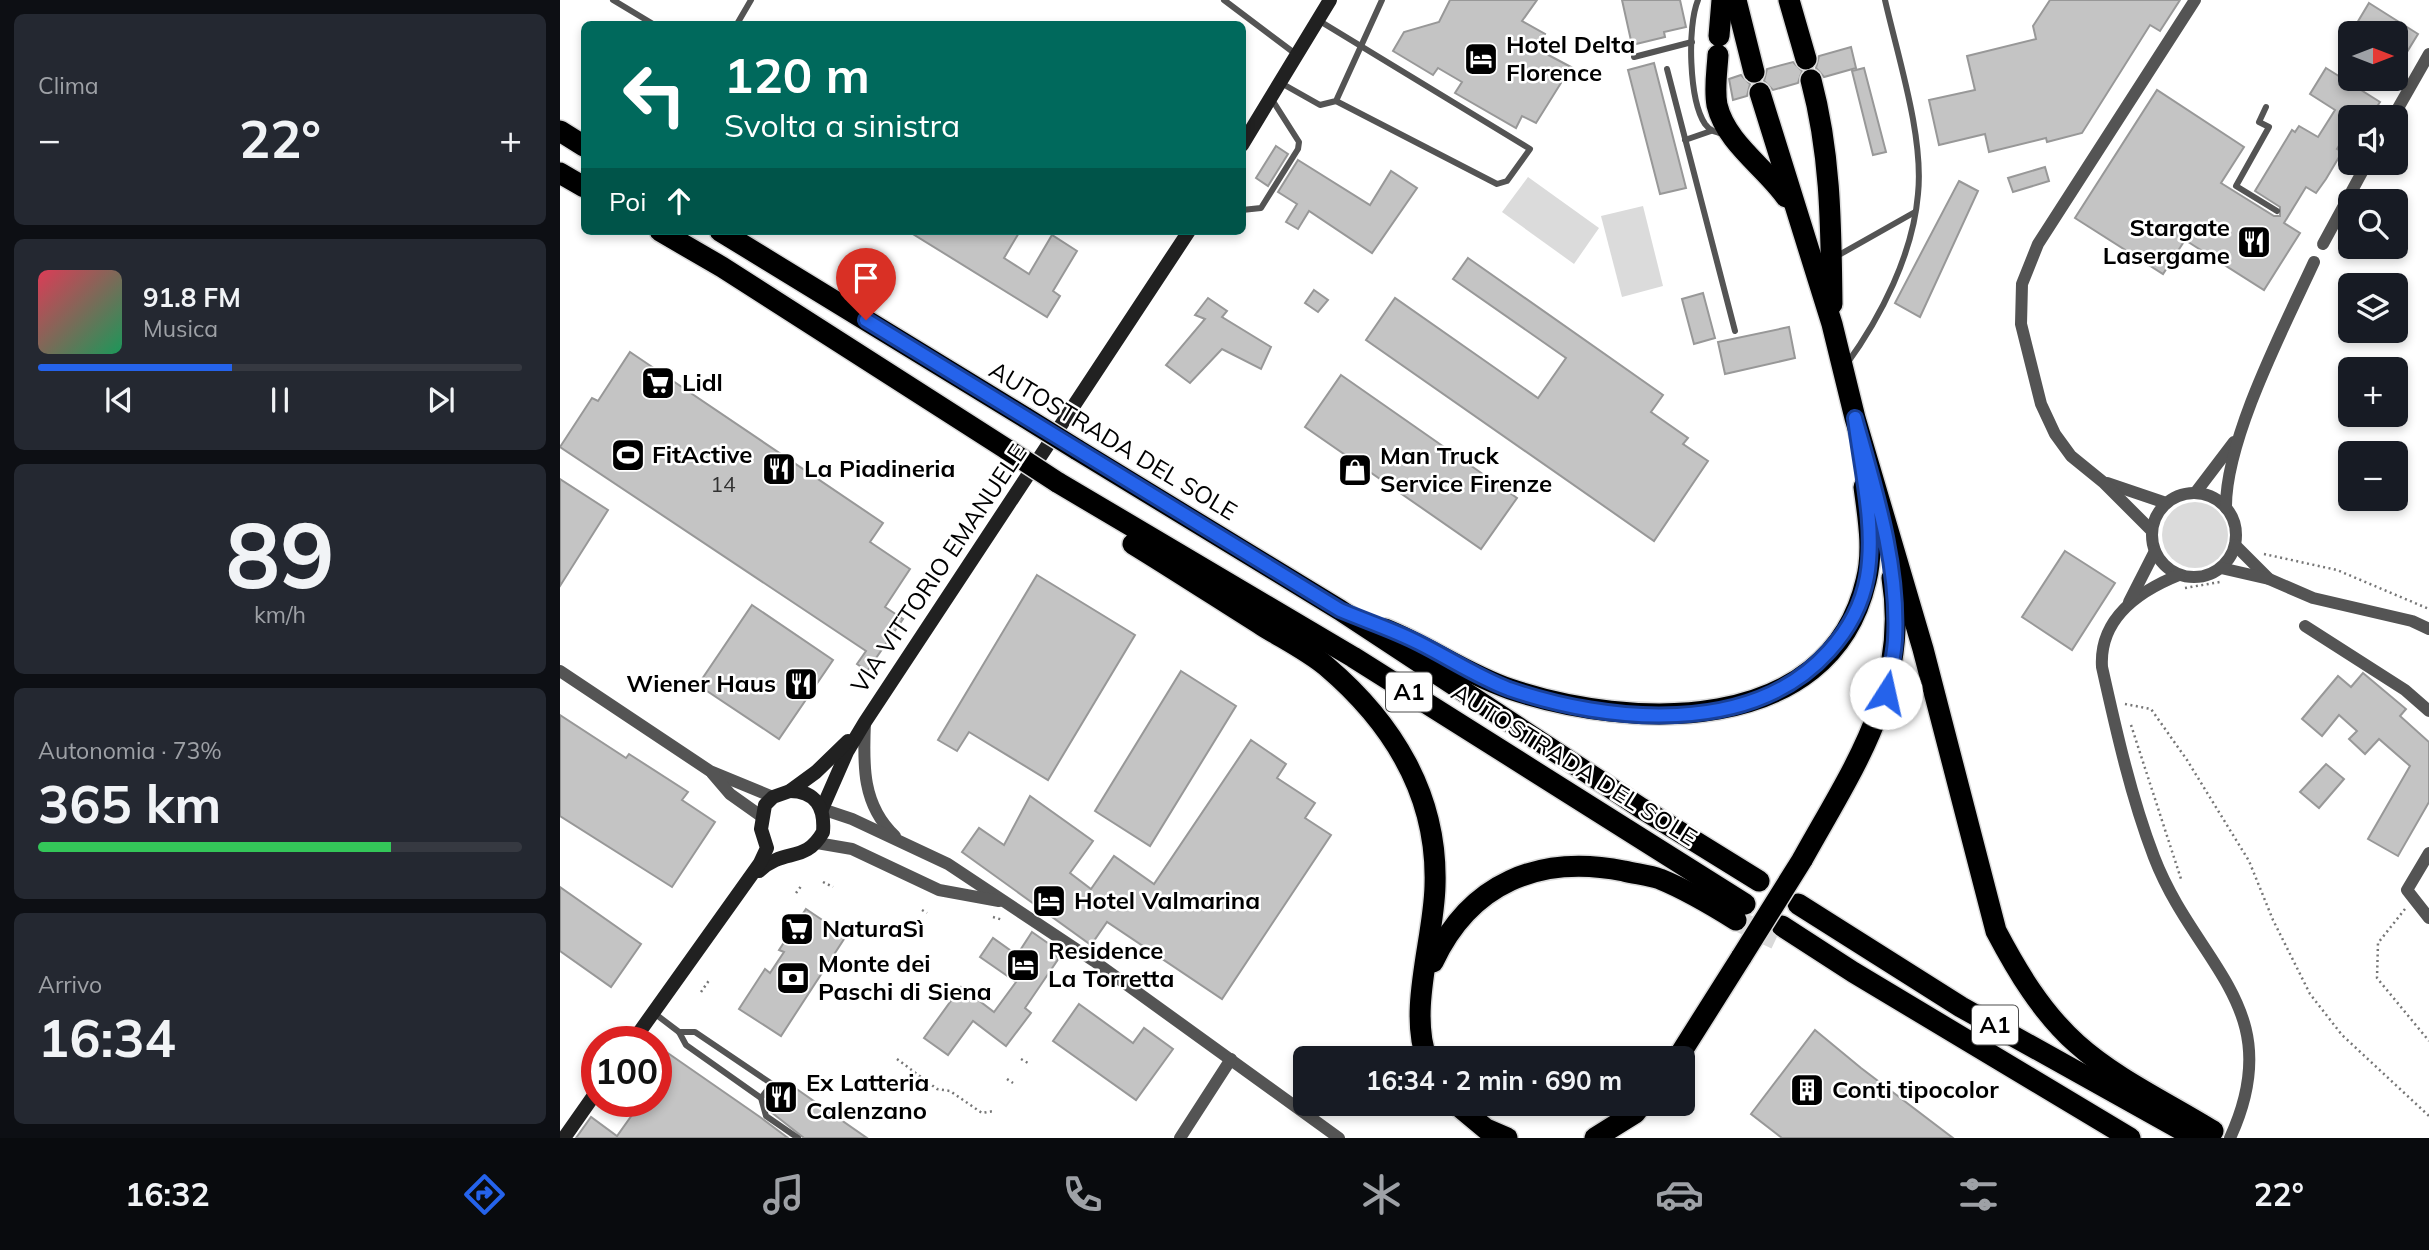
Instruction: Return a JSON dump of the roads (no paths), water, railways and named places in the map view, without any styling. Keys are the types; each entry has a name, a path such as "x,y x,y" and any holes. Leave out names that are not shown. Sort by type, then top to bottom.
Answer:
{"highway":[{"path":"1722,0 1718,46 1718,106 1732,136 1794,208"},
{"path":"1736,0 1754,72"},
{"path":"1789,0 1806,59"},
{"path":"1811,80 1826,145 1832,260 1832,324"},
{"path":"1760,93 1832,324 1855,418 1923,649 1996,930 2016,969 2048,1012 2077,1044 2213,1136"},
{"path":"560,131 581,144"},
{"path":"560,173 581,185"},
{"name":"AUTOSTRADA DEL SOLE","path":"667,235 722,267 1062,486 1353,657 1741,912 1658,878 1604,867 1555,867 1511,880 1485,894 1457,920 1425,980"},
{"name":"AUTOSTRADA DEL SOLE","path":"727,235 1340,610 1641,808 1759,881"},
{"path":"1340,610 1417,642 1507,688 1540,698 1607,711 1639,714 1716,710 1755,702 1794,682 1823,657 1840,639 1861,601 1869,569 1870,537 1855,418"},
{"path":"1062,486 1111,530 1325,665 1370,709 1405,760 1425,799 1437,850 1434,914 1419,1025 1424,1046"},
{"path":"1686,1046 1802,860 1872,734 1886,693 1895,644 1895,616 1881,510"},
{"name":"A1","path":"1798,904 1961,1007 2213,1136"},
{"name":"A1","path":"1779,932 1853,972 2130,1138"},
{"path":"1470,1116 1486,1129 1507,1138"},
{"path":"1595,1138 1630,1116"}],"main road":[{"path":"1246,139 1330,0"},
{"name":"VIA VITTORIO EMANUELE","path":"817,843 823,832 822,809 843,760 865,722 1186,235"},
{"name":"VIA VITTORIO EMANUELE","path":"773,797 790,790 816,772 865,722"},
{"path":"790,790 809,795 822,809"},
{"path":"644,1026 751,880 767,848 761,829 761,816 773,797"},
{"path":"766,841 775,849 792,855"},
{"path":"751,880 776,857 808,850 817,843"},
{"path":"564,1138 581,1114"}],"street":[{"path":"2152,531 2103,482 2071,456 2055,434 2041,404 2021,324 2022,284 2038,244 2195,0"},
{"path":"2400,105 2429,54"},
{"path":"2323,244 2360,175"},
{"path":"2226,508 2226,489 2240,433 2314,262"},
{"path":"2196,492 2240,433"},
{"path":"2103,482 2166,503"},
{"path":"2180,581 2155,551 2152,531 2166,503 2175,497 2196,492 2207,495 2226,508 2233,519 2235,545 2221,568 2201,577 2180,581 2162,582 2127,606 2111,624 2101,654 2107,688 2154,858 2177,904 2242,1013 2250,1040 2252,1066 2249,1089 2238,1121 2213,1136"},
{"path":"2235,545 2269,579"},
{"path":"2127,606 2155,551"},
{"path":"2221,568 2269,579 2313,598 2412,621 2429,629"},
{"path":"2305,626 2405,690 2429,711"},
{"path":"560,671 710,771 773,797"},
{"path":"865,722 864,753 868,797 875,813 903,844"},
{"path":"710,771 730,794 761,816"},
{"path":"822,809 948,864 1094,961 1339,1138"},
{"path":"817,843 852,849 939,890 1003,901"},
{"path":"2429,853 2410,894 2429,918"},
{"path":"1180,1138 1231,1059"}],"lane":[{"path":"613,0 648,21"},
{"path":"739,21 751,0"},
{"path":"1224,0 1297,55"},
{"path":"1336,101 1382,0"},
{"path":"1698,0 1692,42 1693,78 1703,122 1711,131"},
{"path":"1843,370 1863,342 1894,280 1910,238 1919,194 1916,143 1885,0"},
{"path":"1280,82 1320,105 1336,101 1497,184 1507,181 1530,149 1318,20"},
{"path":"1634,57 1692,42"},
{"path":"1667,69 1735,331"},
{"path":"1246,210 1261,208 1298,149 1298,142 1271,98"},
{"path":"2266,107 2259,122 2269,127 2236,186 2277,211"},
{"path":"1685,140 1711,131 1732,136"},
{"path":"1832,260 1915,212"},
{"path":"653,1013 679,1032 686,1045 761,1098 766,1116 798,1138"},
{"path":"679,1032 695,1032 772,1084 761,1098"}],"tunnel":[{"path":"1736,920 1776,939"}],"place":[{"name":"Hotel Delta Florence","path":"1481,59"},
{"name":"Stargate Lasergame","path":"2254,242"},
{"name":"Lidl","path":"658,383"},
{"name":"FitActive","path":"628,455"},
{"name":"La Piadineria","path":"779,469"},
{"name":"Man Truck Service Firenze","path":"1355,470"},
{"name":"Wiener Haus","path":"801,684"},
{"name":"Hotel Valmarina","path":"1049,901"},
{"name":"NaturaSì","path":"797,929"},
{"name":"Residence La Torretta","path":"1023,965"},
{"name":"Monte dei Paschi di Siena","path":"793,978"},
{"name":"Conti tipocolor","path":"1807,1090"},
{"name":"Ex Latteria Calenzano","path":"781,1097"}]}
